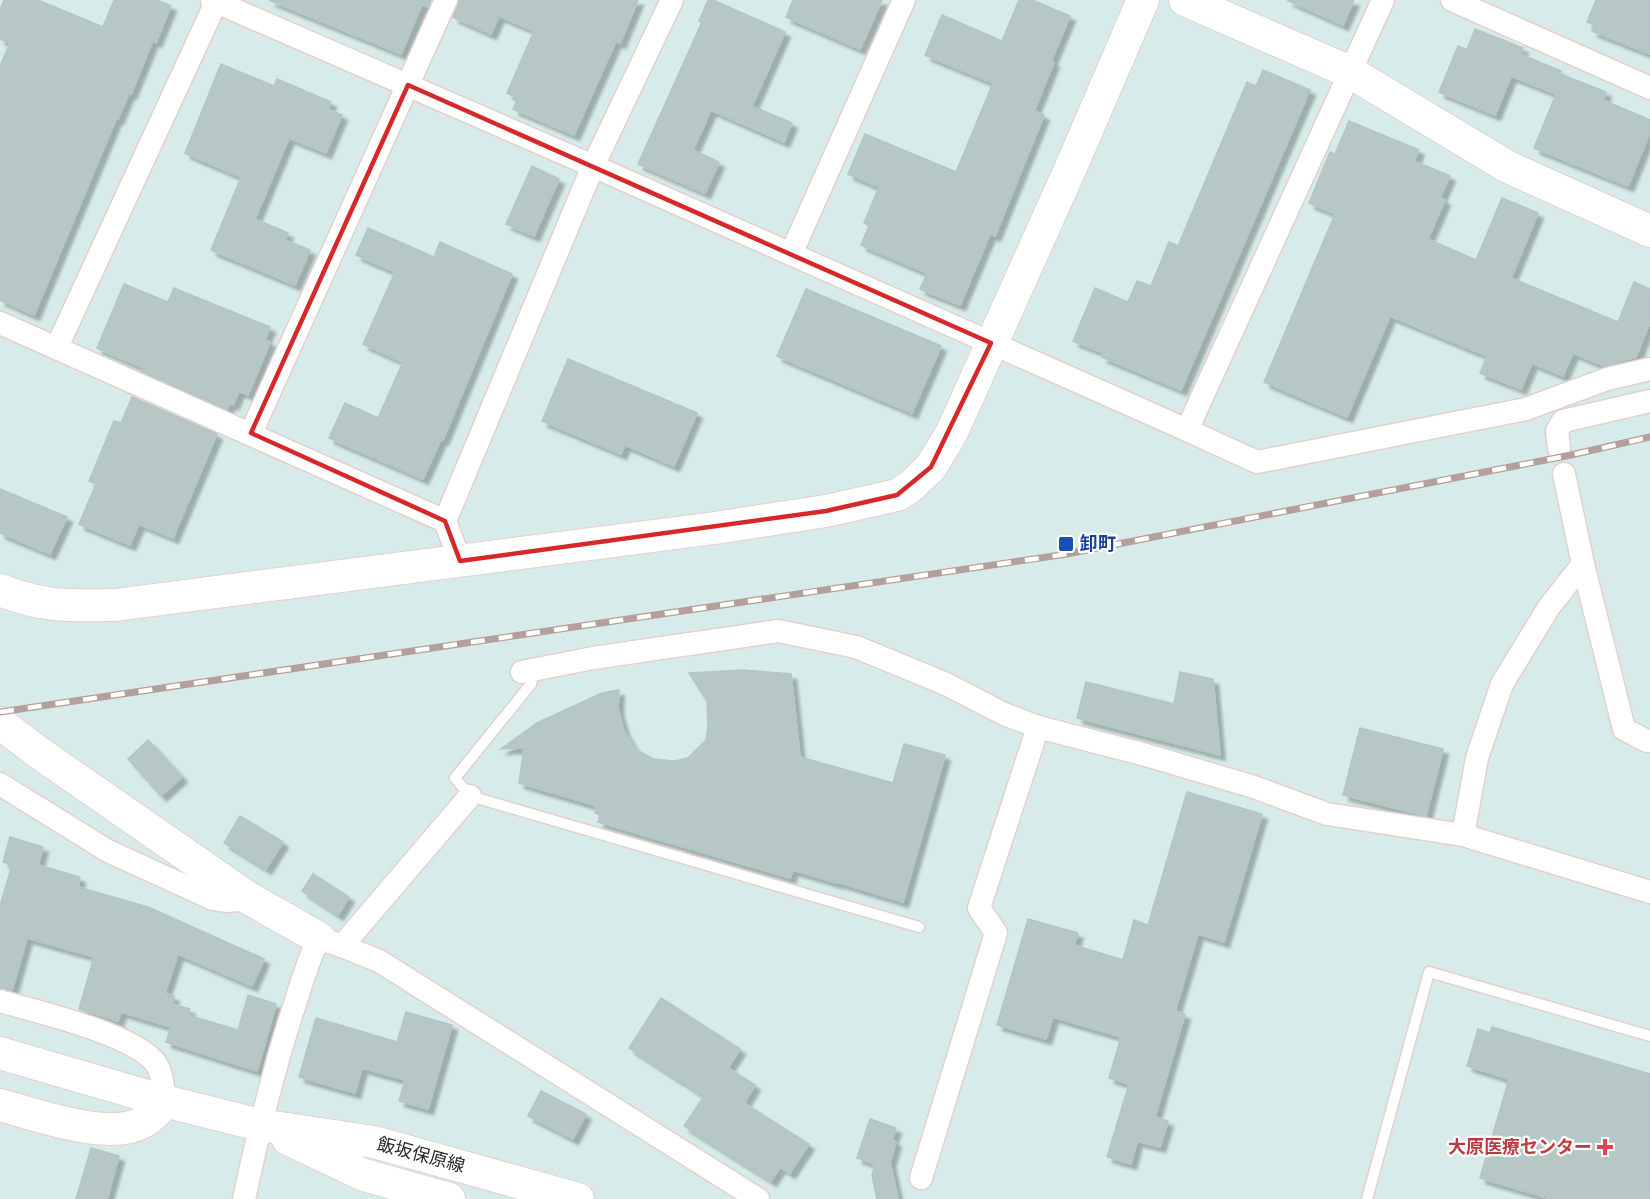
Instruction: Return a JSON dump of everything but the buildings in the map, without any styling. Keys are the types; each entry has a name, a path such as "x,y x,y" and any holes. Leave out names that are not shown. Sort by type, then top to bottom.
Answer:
{"street":[{"path":"250,433 446,0"},
{"path":"460,561 445,521 593,166 672,0"},
{"path":"791,254 904,0"},
{"path":"0,590 23,599 49,605 115,605 715,528 826,511 897,495 910,487 931,467 952,432 1143,0"},
{"path":"1185,0 1350,72 1508,167 1650,231"},
{"path":"1187,430 1383,0"},
{"path":"1452,0 1650,88"},
{"path":"57,347 215,1 593,166 1257,462 1526,409 1607,379 1650,369"},
{"path":"0,323 445,521"},
{"path":"1559,448 1557,431 1563,421 1650,401"},
{"path":"1564,474 1583,564 1624,729 1650,741"},
{"path":"1463,835 1477,758 1502,684 1549,607 1583,564"},
{"path":"528,671 593,658 778,631 856,647 946,684 1004,714 1038,727 1146,755 1254,787 1327,814 1463,835 1650,892"},
{"path":"0,723 35,750 250,899 330,942 379,961 758,1199"},
{"path":"921,1178 996,933 979,908 1038,727"},
{"path":"0,784 108,851 213,899 226,901 250,899"},
{"path":"244,1199 260,1125 282,1044 311,954 330,942 470,796"},
{"path":"0,1001 74,1022 128,1043 154,1062 160,1072 164,1101 149,1119 139,1125 124,1128 75,1125 40,1118 0,1105"},
{"name":"飯坂保原線","path":"0,1053 164,1101 260,1125 374,1142 578,1199"},
{"name":"飯坂保原線","path":"260,1125 364,1175 449,1199"}],"lane":[{"path":"528,671 531,684 455,778 470,796 919,927"},
{"path":"1367,1199 1429,972 1650,1036"}],"highlighted area":[{"path":"408,85 991,343 931,467 897,495 826,511 460,561 445,521 251,433"}],"railway":[{"path":"0,712 1067,554 1571,455 1650,437"}],"place":[{"name":"卸町","path":"1066,544"},
{"name":"大原医療センター","path":"1605,1147"}]}
